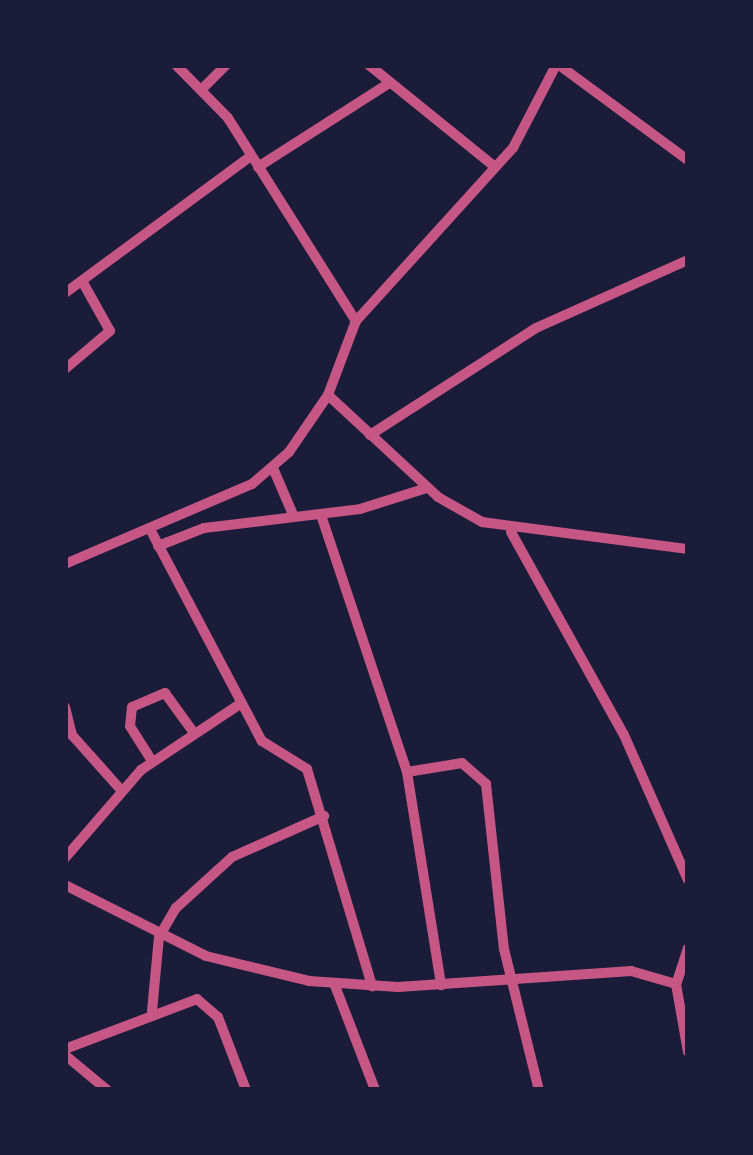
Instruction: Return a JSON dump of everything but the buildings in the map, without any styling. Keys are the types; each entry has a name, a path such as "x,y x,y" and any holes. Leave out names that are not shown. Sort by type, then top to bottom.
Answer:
{"street":[{"path":"176,65 202,88 254,162 356,322"},
{"path":"202,88 226,65"},
{"path":"369,65 495,167"},
{"path":"67,560 150,529 273,468 328,395 356,322 530,123 558,65 688,160"},
{"path":"65,293 254,162 388,84"},
{"path":"370,435 570,309 688,260"},
{"path":"65,369 110,331 82,281"},
{"path":"328,395 427,488 511,532 688,550"},
{"path":"273,468 294,517"},
{"path":"158,546 204,528 321,514 427,488"},
{"path":"321,514 408,772 441,984"},
{"path":"150,529 262,741 306,769 324,816 372,986"},
{"path":"511,532 624,735 688,880"},
{"path":"152,761 130,726 132,707 165,693 194,733"},
{"path":"65,858 121,790 152,761 240,704"},
{"path":"65,707 72,734 121,790"},
{"path":"408,772 462,762 486,784 509,980 539,1090"},
{"path":"152,1011 160,937 218,866 324,816"},
{"path":"65,885 160,937 257,971 334,984 441,984 618,971 676,984"},
{"path":"65,906 76,893"},
{"path":"688,948 676,984 688,1052"},
{"path":"334,984 375,1090"},
{"path":"107,1090 65,1052 152,1011 208,1004 246,1090"}]}
